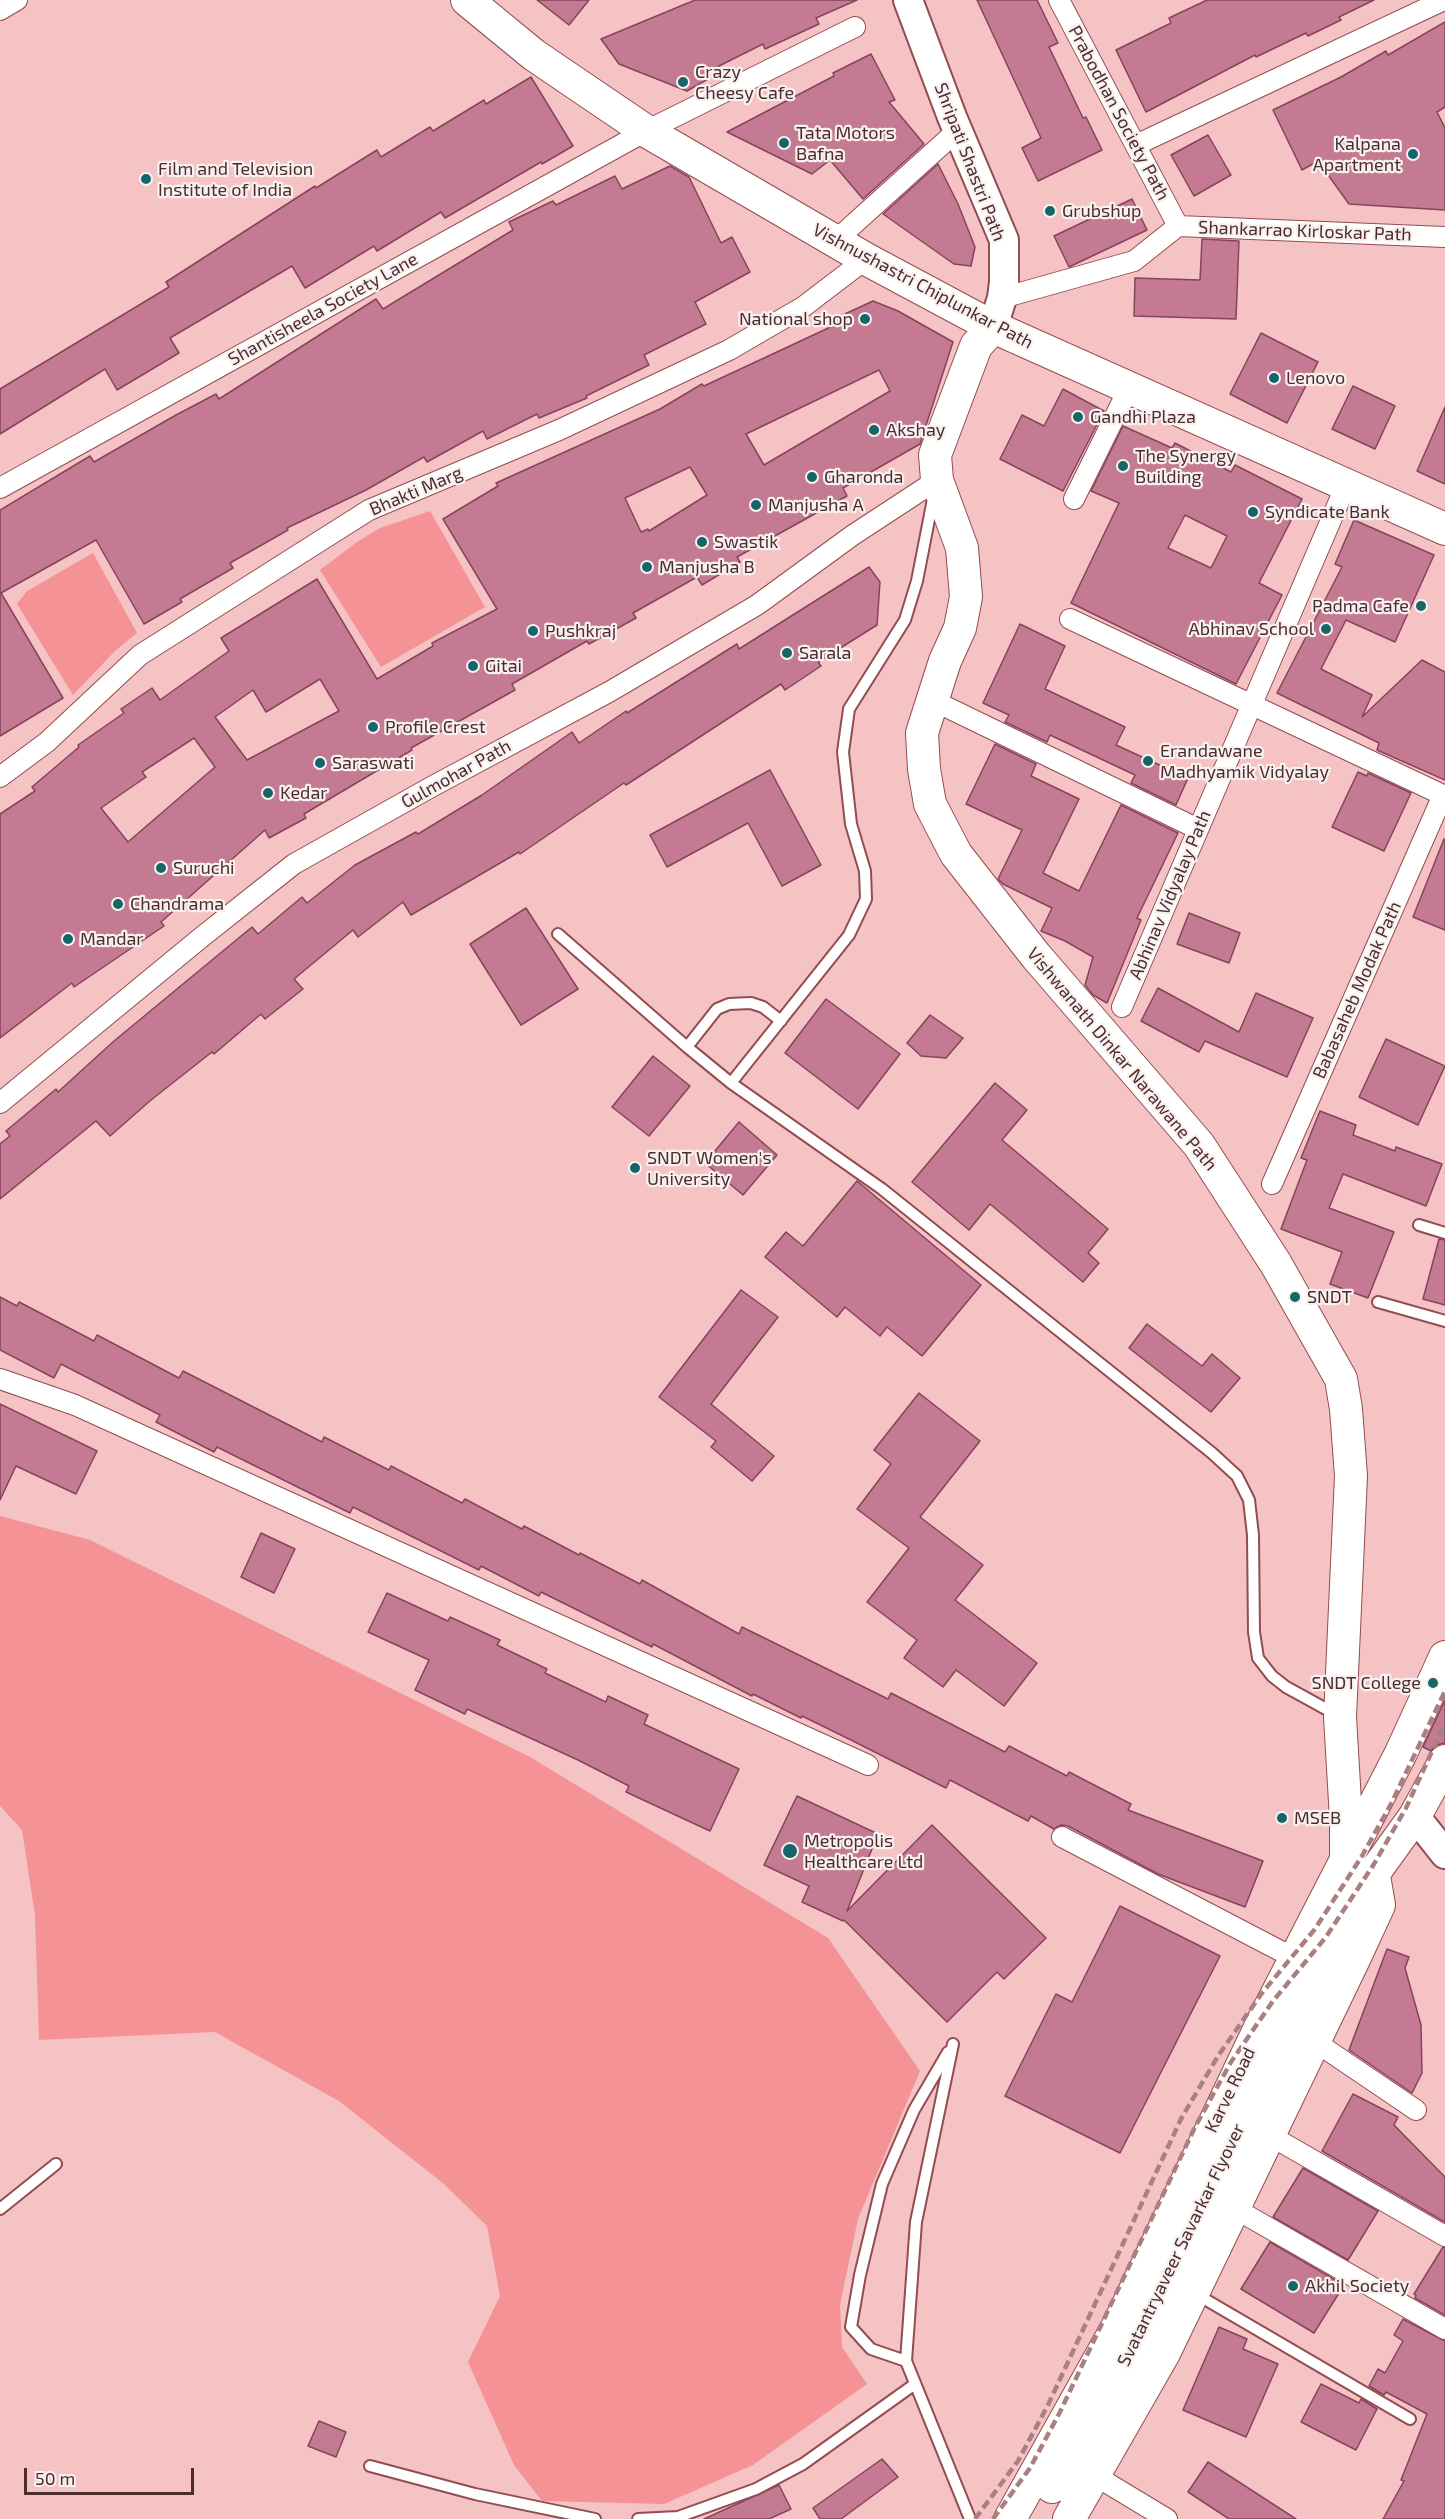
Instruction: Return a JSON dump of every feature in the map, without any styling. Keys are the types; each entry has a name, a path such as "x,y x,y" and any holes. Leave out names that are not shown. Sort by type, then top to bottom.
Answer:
{"main road":[{"name":"Vishnushastri Chiplunkar Path","path":"467,0 534,55 646,131 866,259 997,313 1129,388 1445,529"},
{"path":"937,480 952,462 993,355 997,313"},
{"name":"Vishwanath Dinkar Narawane Path","path":"937,480 962,548 966,597 960,628 932,700 922,733 924,768 930,804 956,854 1036,956 1199,1145 1276,1264 1341,1379 1346,1409 1351,1476 1340,1717 1346,1862"},
{"name":"Karve Road","path":"1010,2519 1119,2324 1305,1961 1346,1862 1401,1753 1445,1657"},
{"path":"1305,1961 1333,1930 1374,1876 1415,1816 1445,1761"},
{"path":"1068,2519 1164,2353 1379,1905 1374,1876"},
{"name":"Svatantryaveer Savarkar Flyover","path":"1033,2519 1139,2336 1305,1961"}],"street":[{"path":"0,10 17,0"},
{"name":"Shripati Shastri Path","path":"909,0 958,130 1004,240 997,313"},
{"name":"Prabodhan Society Path","path":"1059,0 1178,226"},
{"path":"1136,145 1444,0"},
{"name":"Shantisheela Society Lane","path":"0,488 646,131 855,27"},
{"path":"834,241 958,130"},
{"name":"Shankarrao Kirloskar Path","path":"997,313 1134,261 1178,226 1445,237"},
{"name":"Bhakti Marg","path":"0,777 47,742 140,655 369,510 559,430 729,350 803,308 866,259"},
{"path":"1074,499 1129,388"},
{"name":"Gulmohar Path","path":"0,1102 294,864 433,786 609,692 757,605 853,535 937,480"},
{"name":"Abhinav Vidyalay Path","path":"1122,1007 1346,485"},
{"path":"1070,619 1444,796"},
{"path":"932,700 1198,829"},
{"name":"Babasaheb Modak Path","path":"1272,1184 1444,796"},
{"path":"0,1379 75,1405 868,1765"},
{"path":"1415,1816 1445,1854"},
{"path":"1062,1837 1305,1961"},
{"path":"1314,2041 1416,2110"},
{"path":"1269,2135 1445,2236"},
{"path":"1234,2208 1445,2329"},
{"path":"1094,2475 1167,2519"}],"lane":[{"path":"731,1083 849,935 866,899 865,872 851,824 843,752 849,709 904,620 917,581 924,532 937,480"},
{"path":"558,934 731,1083 882,1189 1212,1453 1236,1476 1249,1500 1253,1535 1254,1632 1258,1658 1272,1676 1286,1687 1340,1717"},
{"path":"687,1047 717,1009 729,1004 751,1003 763,1007 781,1021"},
{"path":"1419,1224 1445,1233"},
{"path":"1378,1302 1445,1321"},
{"path":"906,2361 871,2349 851,2327 860,2275 882,2184 914,2110 953,2043 916,2222 906,2361 970,2519"},
{"path":"0,2209 56,2164"},
{"path":"1194,2292 1410,2419"},
{"path":"638,2519 678,2517 756,2488 803,2464 915,2384"},
{"path":"370,2466 476,2494 595,2519"}],"shaded area":[{"path":"430,511 485,607 381,667 320,570 380,528"},
{"path":"93,553 137,633 116,650 73,695 17,604 27,591"},
{"path":"0,1516 90,1540 530,1757 828,1938 920,2071 858,2219 840,2305 842,2347 867,2384 753,2465 664,2504 542,2501 514,2465 468,2362 500,2296 487,2226 444,2184 339,2101 215,2032 39,2040 35,1915 22,1830 0,1806"}],"building":[{"path":"537,0 589,0 569,25"},
{"path":"695,0 857,0 816,18 819,24 765,49 763,44 705,73 708,79 687,91 619,64 601,39"},
{"path":"977,0 1037,0 1058,43 1049,47 1083,118 1086,117 1102,150 1038,181 1022,148 1041,138"},
{"path":"1207,0 1374,0 1339,17 1341,20 1308,36 1306,33 1256,57 1255,55 1146,112 1116,50 1171,23 1169,18"},
{"path":"1445,22 1445,107 1437,112 1445,128 1445,210 1349,204 1318,161 1302,170 1273,110 1341,77 1386,51 1388,55"},
{"path":"871,54 895,100 889,102 924,144 863,199 830,160 812,174 727,132 834,76 833,73"},
{"path":"531,77 573,146 445,218 441,212 377,251 374,246 305,288 292,266 170,338 179,353 117,390 105,369 0,434 0,389 169,287 166,282 315,186 316,188 377,150 381,157 430,127 433,131 484,100 486,104"},
{"path":"1208,135 1231,175 1194,196 1171,155"},
{"path":"938,164 958,204 975,247 971,266 954,264 883,214"},
{"path":"670,166 689,177 721,243 732,237 750,272 695,302 706,324 644,355 649,365 586,396 587,398 539,418 537,414 487,439 483,431 427,462 424,457 366,490 287,528 288,530 230,563 233,568 180,599 182,602 144,624 96,540 1,593 63,698 0,736 0,510 90,456 94,462 216,394 219,399 376,299 383,309 513,230 509,222 553,201 556,205 615,176 622,189"},
{"path":"1132,199 1147,230 1069,267 1054,236"},
{"path":"1202,239 1239,241 1236,319 1134,316 1135,278 1200,280"},
{"path":"873,301 898,311 953,342 920,444 843,488 847,496 737,557 740,562 702,585 697,577 633,613 636,618 589,644 587,641 512,684 515,690 411,748 412,750 304,814 306,818 269,838 265,830 161,922 164,926 74,987 72,983 0,1038 0,814 35,791 32,787 79,747 78,745 124,713 121,709 152,688 160,700 229,651 221,638 317,579 377,679 433,646 432,643 497,609 443,519 498,486 496,483 660,409 702,384 704,386 837,324 834,319","holes":["879,370 890,391 764,465 746,434","690,467 707,495 649,531 648,529 641,532 625,498","320,679 339,711 247,760 215,717 253,690 266,712","194,738 215,767 128,842 101,808 146,777 142,772"]},
{"name":"Lenovo","path":"1261,333 1318,362 1287,423 1230,394"},
{"path":"1353,386 1395,406 1375,449 1332,429"},
{"path":"1063,389 1104,411 1063,491 1000,459 1022,415 1044,426"},
{"path":"1445,407 1445,484 1417,471"},
{"path":"1123,426 1172,448 1175,443 1231,472 1235,465 1302,499 1259,583 1282,595 1236,684 1071,603 1119,503 1091,491","holes":["1185,515 1227,536 1211,568 1168,548"]},
{"path":"1354,520 1434,555 1395,642 1346,620 1321,669 1372,695 1362,717 1422,660 1445,672 1445,780 1377,750 1379,743 1277,693 1342,567 1335,564"},
{"path":"869,567 880,582 877,625 818,662 821,666 785,690 781,684 626,785 624,783 520,854 519,852 411,915 403,902 358,937 353,930 294,979 303,989 265,1019 261,1014 214,1054 212,1052 151,1100 110,1136 96,1121 0,1199 0,1144 10,1136 6,1131 56,1089 58,1092 114,1041 252,927 258,934 302,897 307,903 355,865 416,832 418,834 482,795 572,732 579,743 626,711 627,713 737,644 739,649"},
{"path":"1020,624 1065,646 1045,689 1125,727 1116,745 1188,778 1176,805 1131,783 1135,775 1050,735 1047,742 1005,722 1009,715 983,703"},
{"path":"995,744 1036,764 1031,776 1079,799 1043,873 1079,891 1121,805 1178,833 1137,918 1141,920 1107,1003 1093,995 1085,985 1093,957 1041,931 1052,908 1003,884 998,879 1022,830 966,804"},
{"path":"770,770 821,865 782,886 748,823 667,867 650,835"},
{"path":"1358,772 1367,776 1368,773 1411,793 1384,851 1332,827"},
{"path":"1445,840 1445,930 1413,917"},
{"path":"526,908 578,989 521,1025 470,944"},
{"path":"1189,913 1240,933 1229,963 1177,944"},
{"path":"1158,988 1239,1032 1256,993 1313,1018 1287,1077 1205,1041 1199,1052 1141,1021"},
{"path":"826,999 900,1054 858,1109 785,1053"},
{"path":"930,1015 963,1038 946,1058 921,1056 907,1043"},
{"path":"1386,1039 1445,1066 1418,1125 1359,1097"},
{"path":"653,1056 690,1086 649,1136 612,1107"},
{"path":"995,1083 1027,1110 1002,1140 1108,1229 1088,1253 1099,1263 1083,1282 990,1204 969,1230 912,1182"},
{"path":"1320,1111 1356,1125 1353,1135 1395,1151 1396,1147 1442,1164 1426,1206 1343,1174 1329,1208 1394,1232 1368,1298 1330,1284 1342,1252 1281,1229 1307,1160 1301,1158"},
{"path":"739,1122 777,1155 743,1195 705,1163"},
{"path":"857,1181 981,1285 922,1356 887,1327 880,1336 845,1307 837,1317 765,1257 786,1232 803,1246"},
{"path":"1439,1239 1445,1240 1445,1305 1423,1299"},
{"path":"741,1290 778,1317 711,1404 774,1456 752,1481 711,1447 716,1441 659,1397"},
{"path":"0,1297 17,1306 19,1302 94,1341 97,1335 179,1378 183,1371 322,1442 324,1437 389,1470 391,1466 462,1503 465,1499 522,1529 524,1526 640,1584 642,1580 739,1634 742,1627 888,1699 891,1693 1005,1752 1009,1746 1067,1776 1069,1772 1131,1804 1128,1810 1263,1861 1245,1907 1158,1874 1068,1826 1061,1825 1054,1829 1031,1816 1028,1821 950,1780 946,1788 802,1716 801,1718 753,1694 752,1696 653,1644 652,1647 541,1592 539,1596 481,1566 479,1570 353,1507 350,1513 217,1447 214,1452 156,1422 160,1415 61,1364 54,1378 0,1350"},
{"path":"1147,1324 1202,1366 1212,1354 1240,1378 1211,1412 1129,1348"},
{"path":"919,1393 980,1441 920,1517 983,1565 955,1600 1037,1663 1004,1706 956,1670 943,1687 904,1658 917,1640 867,1602 909,1548 857,1509 891,1464 874,1450"},
{"path":"0,1404 97,1451 76,1494 16,1466 0,1500"},
{"path":"261,1533 295,1549 274,1593 241,1577"},
{"path":"387,1593 448,1621 450,1617 500,1640 497,1645 547,1669 545,1673 606,1702 608,1696 648,1715 644,1724 739,1769 710,1831 626,1792 629,1786 578,1760 467,1709 465,1714 415,1690 429,1660 368,1632"},
{"path":"1445,1700 1445,1743 1436,1745 1431,1751 1423,1747"},
{"path":"797,1796 878,1834 847,1911 932,1825 1046,1938 1004,1979 997,1972 947,2022 844,1920 802,1902 809,1886 764,1865"},
{"path":"1120,1906 1220,1956 1120,2153 1005,2096 1056,1994 1072,2002"},
{"path":"1387,1949 1409,1957 1405,1968 1421,2025 1422,2073 1412,2093 1349,2050"},
{"path":"1353,2094 1398,2117 1394,2125 1445,2177 1445,2222 1322,2151"},
{"path":"1303,2168 1378,2211 1348,2260 1273,2217"},
{"name":"Akhil Society","path":"1270,2242 1344,2285 1314,2333 1241,2289"},
{"path":"1443,2247 1445,2248 1445,2315 1415,2298 1414,2294"},
{"path":"1403,2319 1445,2341 1445,2519 1383,2519 1404,2481 1401,2480 1427,2414 1386,2392 1384,2395 1369,2386 1378,2369 1385,2373 1403,2341 1394,2335"},
{"path":"1219,2327 1247,2339 1243,2349 1278,2364 1246,2437 1183,2410"},
{"path":"1321,2384 1359,2403 1361,2399 1377,2409 1356,2450 1301,2422"},
{"path":"319,2421 346,2432 336,2457 308,2446"},
{"path":"882,2459 898,2477 841,2519 820,2519 813,2508"},
{"path":"1208,2462 1296,2519 1229,2519 1188,2492"},
{"path":"779,2485 791,2509 769,2519 704,2519"}],"railway":[{"path":"975,2519 1018,2461 1048,2405 1181,2119 1218,2056 1262,1993 1315,1929 1362,1856 1391,1804 1445,1691"},
{"path":"993,2519 1030,2468 1060,2412 1195,2127 1231,2062 1273,2001 1326,1937 1374,1864 1406,1808 1445,1723"}],"place":[{"name":"Crazy Cheesy Cafe","path":"683,82"},
{"name":"Tata Motors Bafna","path":"784,143"},
{"name":"Kalpana Apartment","path":"1413,154"},
{"name":"Film and Television Institute of India","path":"146,179"},
{"name":"Grubshup","path":"1050,211"},
{"name":"National shop","path":"865,319"},
{"name":"Lenovo","path":"1274,378"},
{"name":"Gandhi Plaza","path":"1078,417"},
{"name":"Akshay","path":"874,430"},
{"name":"The Synergy Building","path":"1123,466"},
{"name":"Gharonda","path":"812,477"},
{"name":"Manjusha A","path":"756,505"},
{"name":"Syndicate Bank","path":"1253,512"},
{"name":"Swastik","path":"702,542"},
{"name":"Manjusha B","path":"647,567"},
{"name":"Padma Cafe","path":"1421,606"},
{"name":"Abhinav School","path":"1326,629"},
{"name":"Pushkraj","path":"533,631"},
{"name":"Sarala","path":"787,653"},
{"name":"Gitai","path":"473,666"},
{"name":"Profile Crest","path":"373,727"},
{"name":"Erandawane Madhyamik Vidyalay","path":"1148,761"},
{"name":"Saraswati","path":"320,763"},
{"name":"Kedar","path":"268,793"},
{"name":"Suruchi","path":"161,868"},
{"name":"Chandrama","path":"118,904"},
{"name":"Mandar","path":"68,939"},
{"name":"SNDT Women's University","path":"635,1168"},
{"name":"SNDT","path":"1295,1297"},
{"name":"SNDT College","path":"1433,1683"},
{"name":"MSEB","path":"1282,1818"},
{"name":"Metropolis Healthcare Ltd","path":"790,1851"},
{"name":"Akhil Society","path":"1293,2286"}]}
